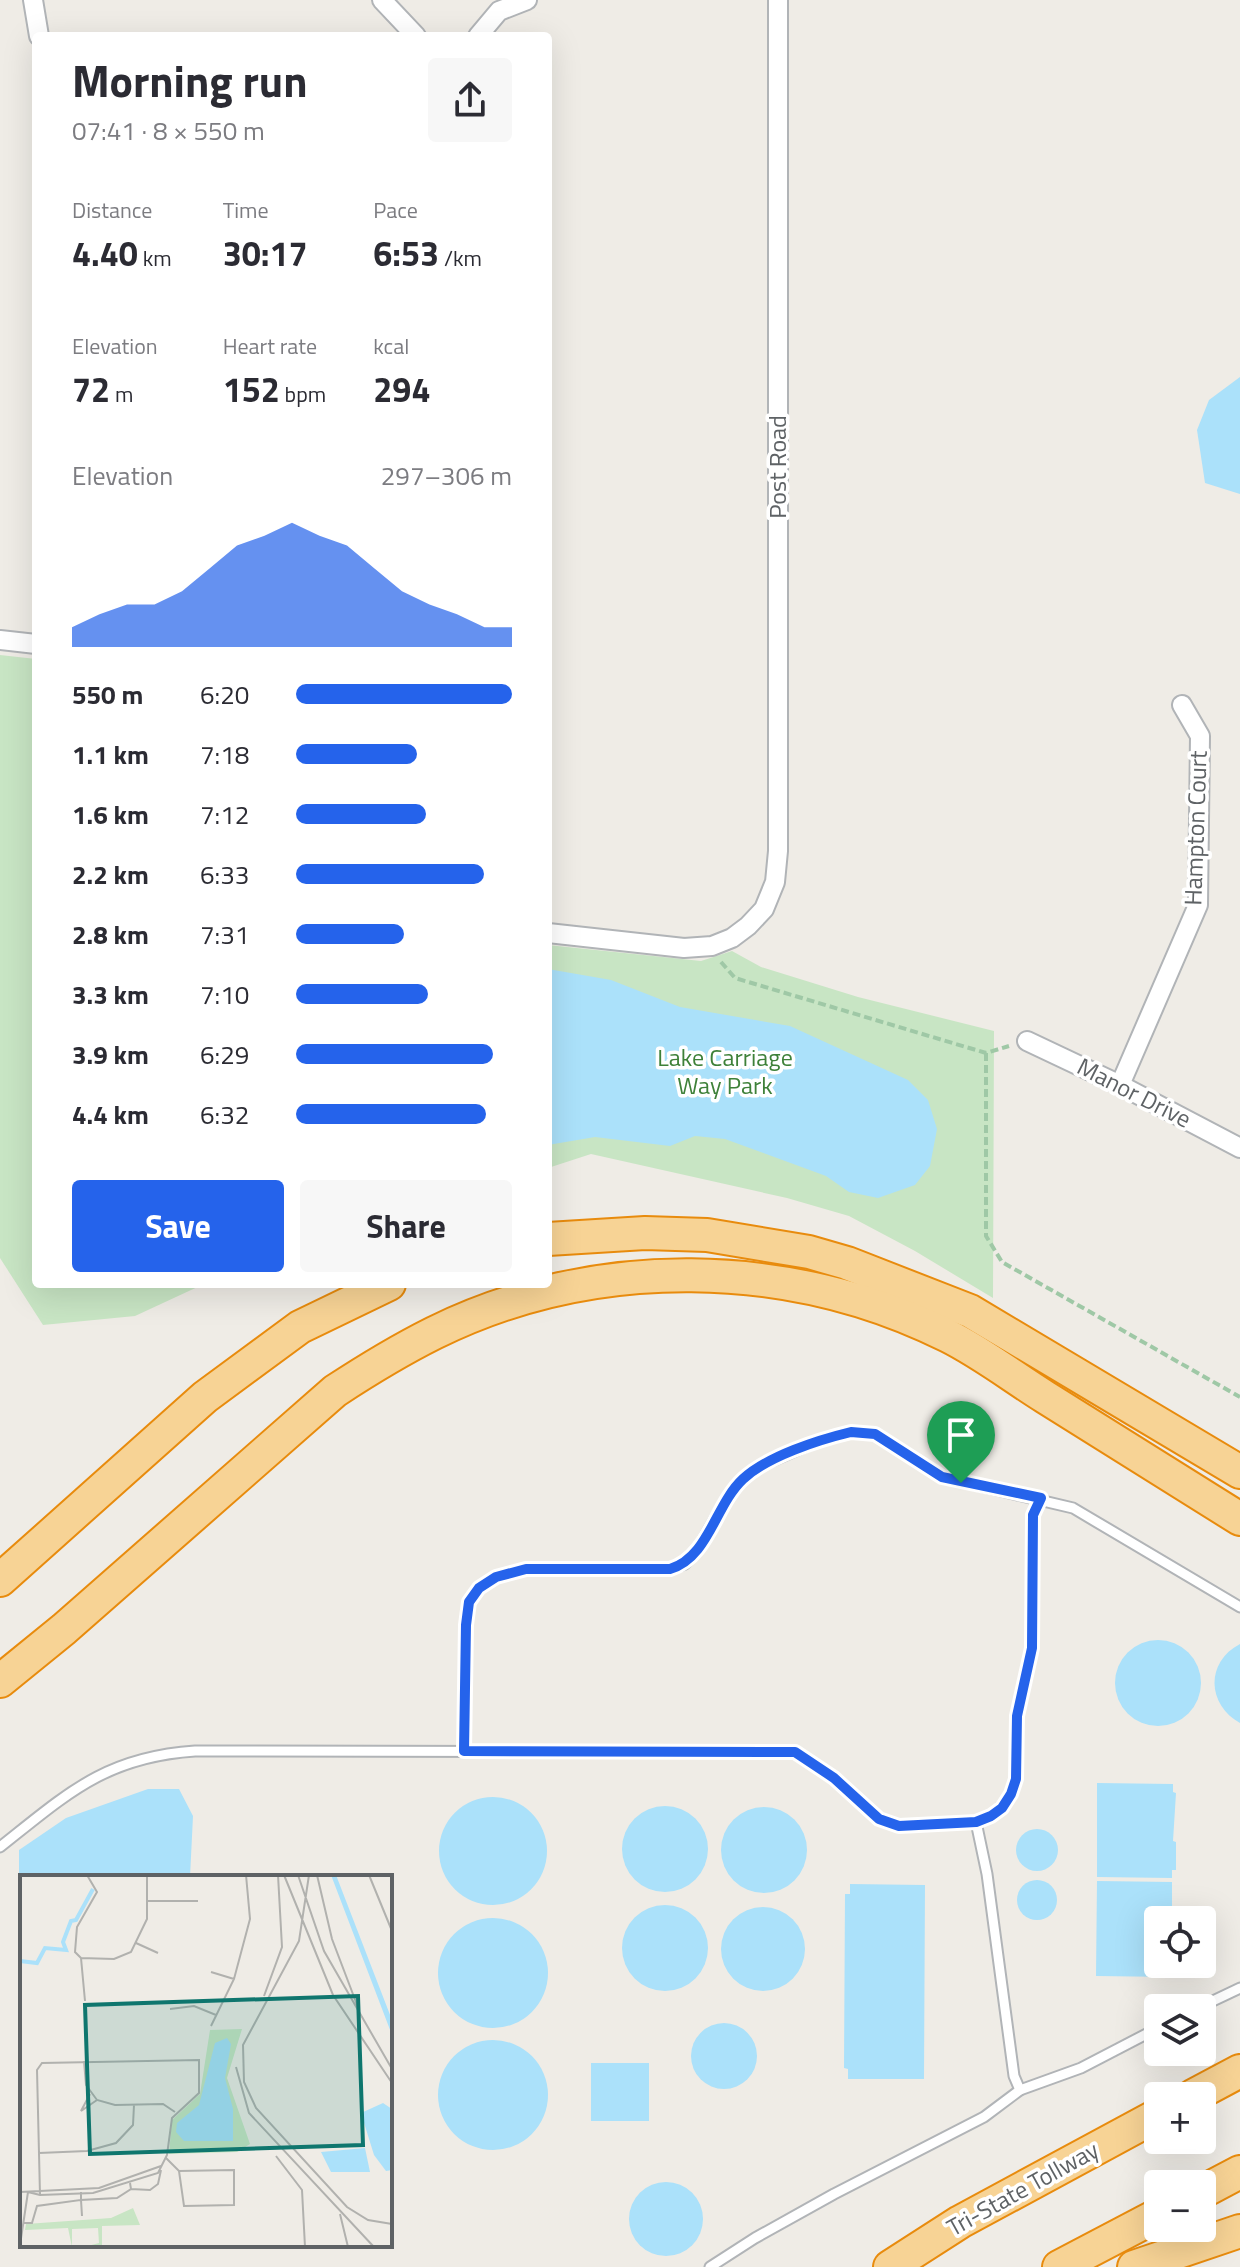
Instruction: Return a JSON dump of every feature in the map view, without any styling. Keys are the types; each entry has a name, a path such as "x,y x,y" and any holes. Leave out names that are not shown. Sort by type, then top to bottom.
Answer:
{"highway":[{"path":"552,1239 645,1233 707,1235 809,1252 847,1263 970,1311 1240,1472"},
{"path":"0,1681 64,1629 335,1391 372,1367 435,1333 496,1308 553,1291 640,1276 747,1278 863,1300 949,1337 1240,1519"},
{"path":"0,1580 205,1397 300,1327 381,1288"},
{"path":"1216,2084 1240,2071"},
{"name":"Tri-State Tollway","path":"890,2267 960,2222 1144,2123"},
{"path":"1216,2185 1240,2172"},
{"path":"1059,2267 1144,2222"},
{"path":"1134,2267 1240,2231"}],"street":[{"path":"33,0 38,32"},
{"path":"382,0 412,32"},
{"path":"480,32 492,5 527,0"},
{"name":"Post Road","path":"712,946 732,938 764,909 775,882 778,851 778,0"},
{"path":"0,640 32,644"},
{"name":"Hampton Court","path":"1120,1085 1198,905 1200,736 1182,705"},
{"path":"552,933 684,948 712,946"},
{"name":"Manor Drive","path":"1027,1041 1120,1085 1240,1148"}],"lane":[{"path":"464,1751 466,1625 469,1602 479,1588 496,1577 526,1569 670,1569 685,1564 698,1548 728,1496 744,1478 787,1454 823,1439 851,1432 875,1434 942,1477 1073,1508 1240,1607"},
{"path":"0,1847 65,1796 106,1770 135,1759 195,1751 795,1752 834,1778 879,1819 899,1826 976,1822 1002,1808 1016,1779 1017,1716 1032,1648 1033,1515 1041,1498"},
{"path":"976,1822 987,1874 1014,2076 1020,2090"},
{"path":"1216,1999 1240,1988"},
{"path":"710,2267 834,2194 984,2117 1020,2090 1081,2068 1144,2035"}],"path":[{"path":"712,946 735,978 986,1053 1027,1041"},
{"path":"986,1053 986,1236 1002,1262 1240,1397"}],"green space":[{"path":"0,655 32,659 32,1288 195,1288 135,1316 43,1325 0,1258"},
{"name":"Lake Carriage Way Park","path":"552,945 701,961 732,951 761,967 858,997 994,1031 993,1298 849,1216 787,1198 591,1154 552,1167"}],"water":[{"path":"1240,377 1240,494 1205,483 1197,430 1209,400"},
{"path":"552,970 611,980 680,1007 790,1026 908,1080 928,1100 937,1129 930,1166 915,1185 878,1198 849,1192 826,1176 725,1139 695,1136 670,1146 595,1137 552,1144"},
{"path":"1158,1640 1175,1643 1189,1652 1198,1666 1201,1683 1198,1700 1189,1714 1175,1723 1158,1726 1141,1723 1127,1714 1118,1700 1115,1683 1118,1666 1127,1652 1141,1643"},
{"path":"1240,1644 1240,1723 1221,1706 1214,1684 1221,1661"},
{"path":"1097,1783 1173,1784 1173,1792 1176,1793 1173,1841 1176,1842 1176,1870 1172,1870 1172,1878 1097,1877"},
{"path":"148,1789 179,1789 193,1816 190,1875 20,1875 19,1896 19,1850 66,1818"},
{"path":"493,1797 514,1801 531,1813 543,1830 547,1851 543,1872 531,1889 514,1901 493,1905 472,1901 455,1889 443,1872 439,1851 443,1830 455,1813 472,1801"},
{"path":"665,1806 689,1813 701,1825 708,1849 701,1873 689,1885 665,1892 641,1885 629,1873 622,1849 629,1825 641,1813"},
{"path":"764,1807 788,1814 800,1826 807,1850 800,1874 788,1886 764,1893 740,1886 728,1874 721,1850 728,1826 740,1814"},
{"path":"1037,1829 1052,1835 1058,1850 1052,1865 1037,1871 1022,1865 1016,1850 1022,1835"},
{"path":"1037,1880 1051,1886 1057,1900 1051,1914 1037,1920 1023,1914 1017,1900 1023,1886"},
{"path":"1097,1881 1172,1882 1172,1906 1144,1906 1144,1977 1096,1976"},
{"path":"850,1884 925,1885 924,2079 848,2079 848,2069 844,2068 845,1894 850,1894"},
{"path":"665,1905 681,1909 695,1918 704,1932 708,1948 704,1964 695,1978 681,1987 665,1991 649,1987 635,1978 626,1964 622,1948 626,1932 635,1918 649,1909"},
{"path":"755,1907 771,1907 787,1914 798,1925 805,1949 802,1965 793,1979 771,1991 755,1991 739,1984 728,1973 721,1957 721,1941 728,1925 739,1914"},
{"path":"493,1918 514,1922 532,1934 544,1952 548,1973 544,1994 532,2012 514,2024 493,2028 472,2024 454,2012 442,1994 438,1973 442,1952 454,1934 472,1922"},
{"path":"724,2023 737,2026 747,2033 754,2043 757,2056 754,2069 747,2079 737,2086 724,2089 711,2086 701,2079 694,2069 691,2056 694,2043 701,2033 711,2026"},
{"path":"493,2040 514,2044 532,2056 544,2074 548,2095 544,2116 532,2134 514,2146 493,2150 472,2146 454,2134 442,2116 438,2095 442,2074 454,2056 472,2044"},
{"path":"591,2063 649,2063 649,2121 591,2121"},
{"path":"666,2182 680,2185 692,2193 700,2205 703,2219 700,2233 692,2245 680,2253 666,2256 652,2253 640,2245 632,2233 629,2219 632,2205 640,2193 652,2185"}],"route":[{"path":"851,1432 875,1434 942,1477 961,1483 1041,1498 1033,1515 1032,1648 1017,1716 1016,1779 1002,1808 991,1816 976,1822 899,1826 879,1819 834,1778 795,1752 464,1751 469,1602 479,1588 496,1577 526,1569 670,1569 685,1564 698,1548 728,1496 744,1478 763,1465 823,1439 851,1432"}]}
